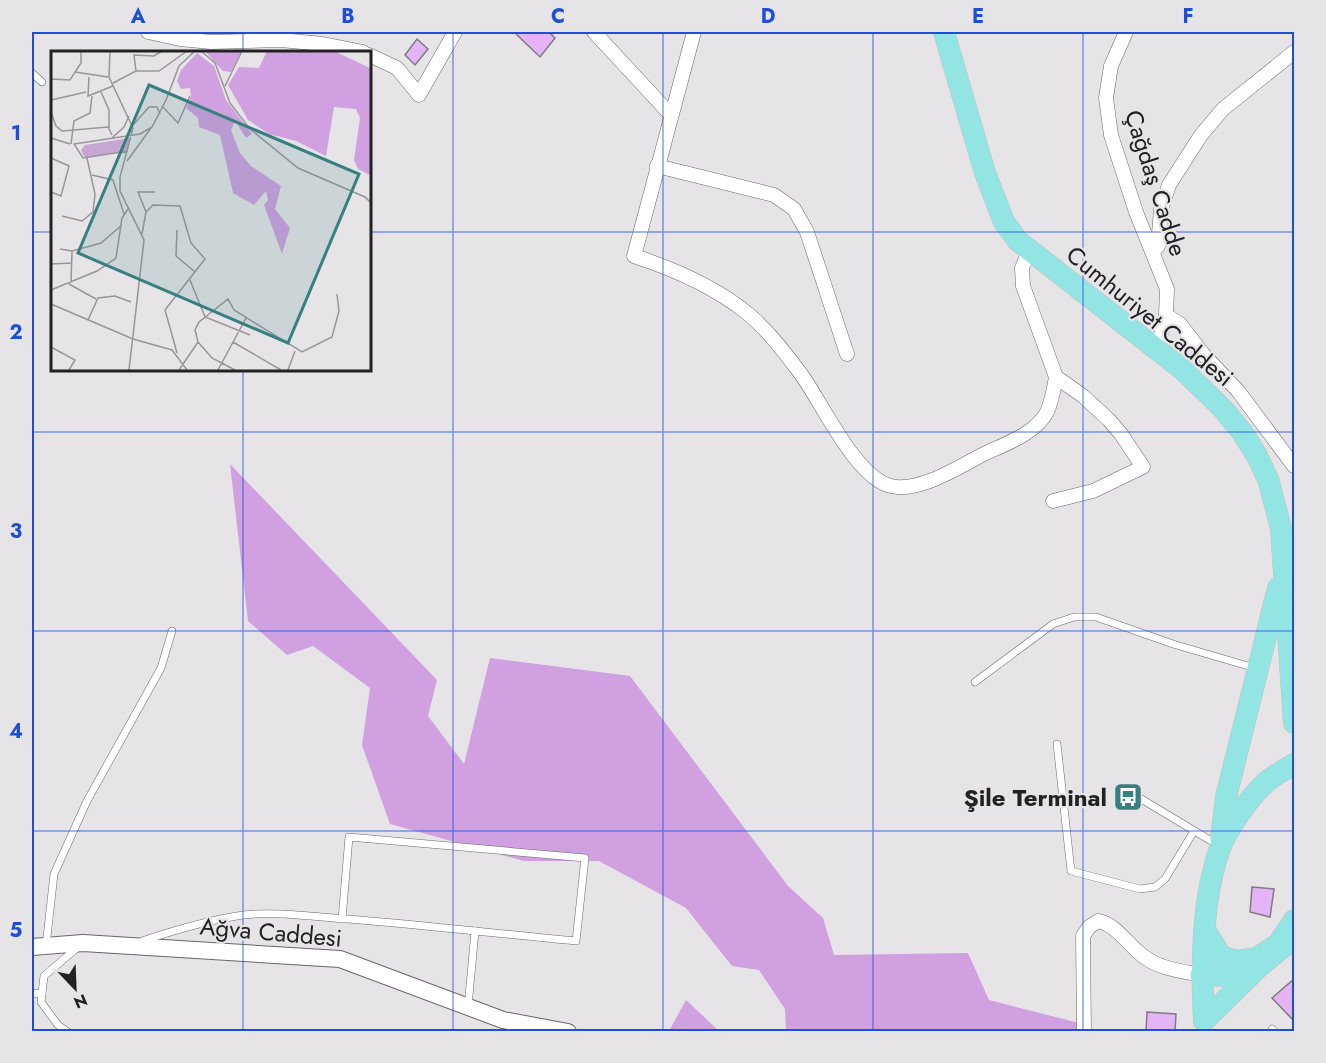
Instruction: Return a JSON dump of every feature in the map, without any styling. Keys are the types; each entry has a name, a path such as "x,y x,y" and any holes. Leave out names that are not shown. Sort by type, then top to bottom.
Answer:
{"main road":[{"name":"Cumhuriyet Caddesi","path":"944,32 994,200 1004,222 1018,241 1182,369 1224,410 1256,454 1268,479 1281,528 1290,623 1294,723"},
{"path":"1204,1026 1201,975 1204,930 1211,882 1220,847 1226,797 1283,568"},
{"path":"1220,847 1264,783 1294,764"},
{"path":"1204,930 1221,956 1237,961 1257,958 1278,944 1294,920"},
{"path":"1204,1026 1260,966 1294,938"},
{"path":"1201,975 1232,976 1260,966"}],"street":[{"path":"148,32 180,39 211,42 281,36 358,51"},
{"path":"370,55 397,68 419,95 455,32"},
{"path":"594,32 670,114"},
{"path":"694,32 670,114 634,256 700,282 747,314 788,357 850,452 873,478 880,482 904,488 922,483 1024,434 1037,425 1046,413 1056,377"},
{"name":"Çağdaş Cadde","path":"1126,32 1111,66 1106,98 1111,135 1136,212 1167,289 1166,315 1157,350"},
{"path":"1153,252 1158,246 1161,209 1169,185 1201,135 1223,109 1294,52"},
{"path":"657,166 774,195 794,209 807,232 847,354"},
{"path":"1029,251 1022,268 1023,286 1056,377 1083,396 1109,420 1143,467 1093,490 1053,501"},
{"path":"1166,315 1180,324 1204,355 1238,391 1294,466"},
{"path":"1084,1032 1083,936 1089,927 1098,921 1106,922 1143,956 1165,968 1201,975"},
{"name":"Ağva Caddesi","path":"39,947 83,943 340,959 503,1020 568,1032"}],"lane":[{"path":"32,74 42,82"},
{"path":"975,682 1053,624 1085,616 1107,620 1173,644 1258,669"},
{"path":"39,947 54,874 87,801 161,668 172,631"},
{"path":"1057,744 1071,871 1140,889 1155,886 1165,879 1194,831"},
{"path":"1133,794 1220,847"},
{"path":"128,946 194,924 245,915 280,914 576,941 585,858 350,837 342,919"},
{"path":"468,1007 475,931"},
{"path":"68,1032 58,1025 41,1002 44,976 83,943"},
{"path":"32,993 42,994"}],"shaded area":[{"path":"230,464 437,680 428,716 464,764 490,658 630,676 788,886 823,918 834,955 968,953 989,1000 1079,1023 1079,1031 786,1031 785,1009 759,970 732,966 686,908 599,861 524,861 390,824 362,745 370,688 313,646 287,655 248,621"},
{"path":"686,1000 719,1031 669,1031"}],"building":[{"path":"514,32 549,32 555,38 540,57"},
{"path":"417,39 428,49 415,65 405,55"},
{"path":"1252,887 1274,889 1270,917 1250,912"},
{"path":"1294,979 1294,1021 1272,998"},
{"path":"1147,1012 1176,1014 1175,1032 1146,1032"}],"place":[{"name":"Şile Terminal","path":"1128,797"}]}
